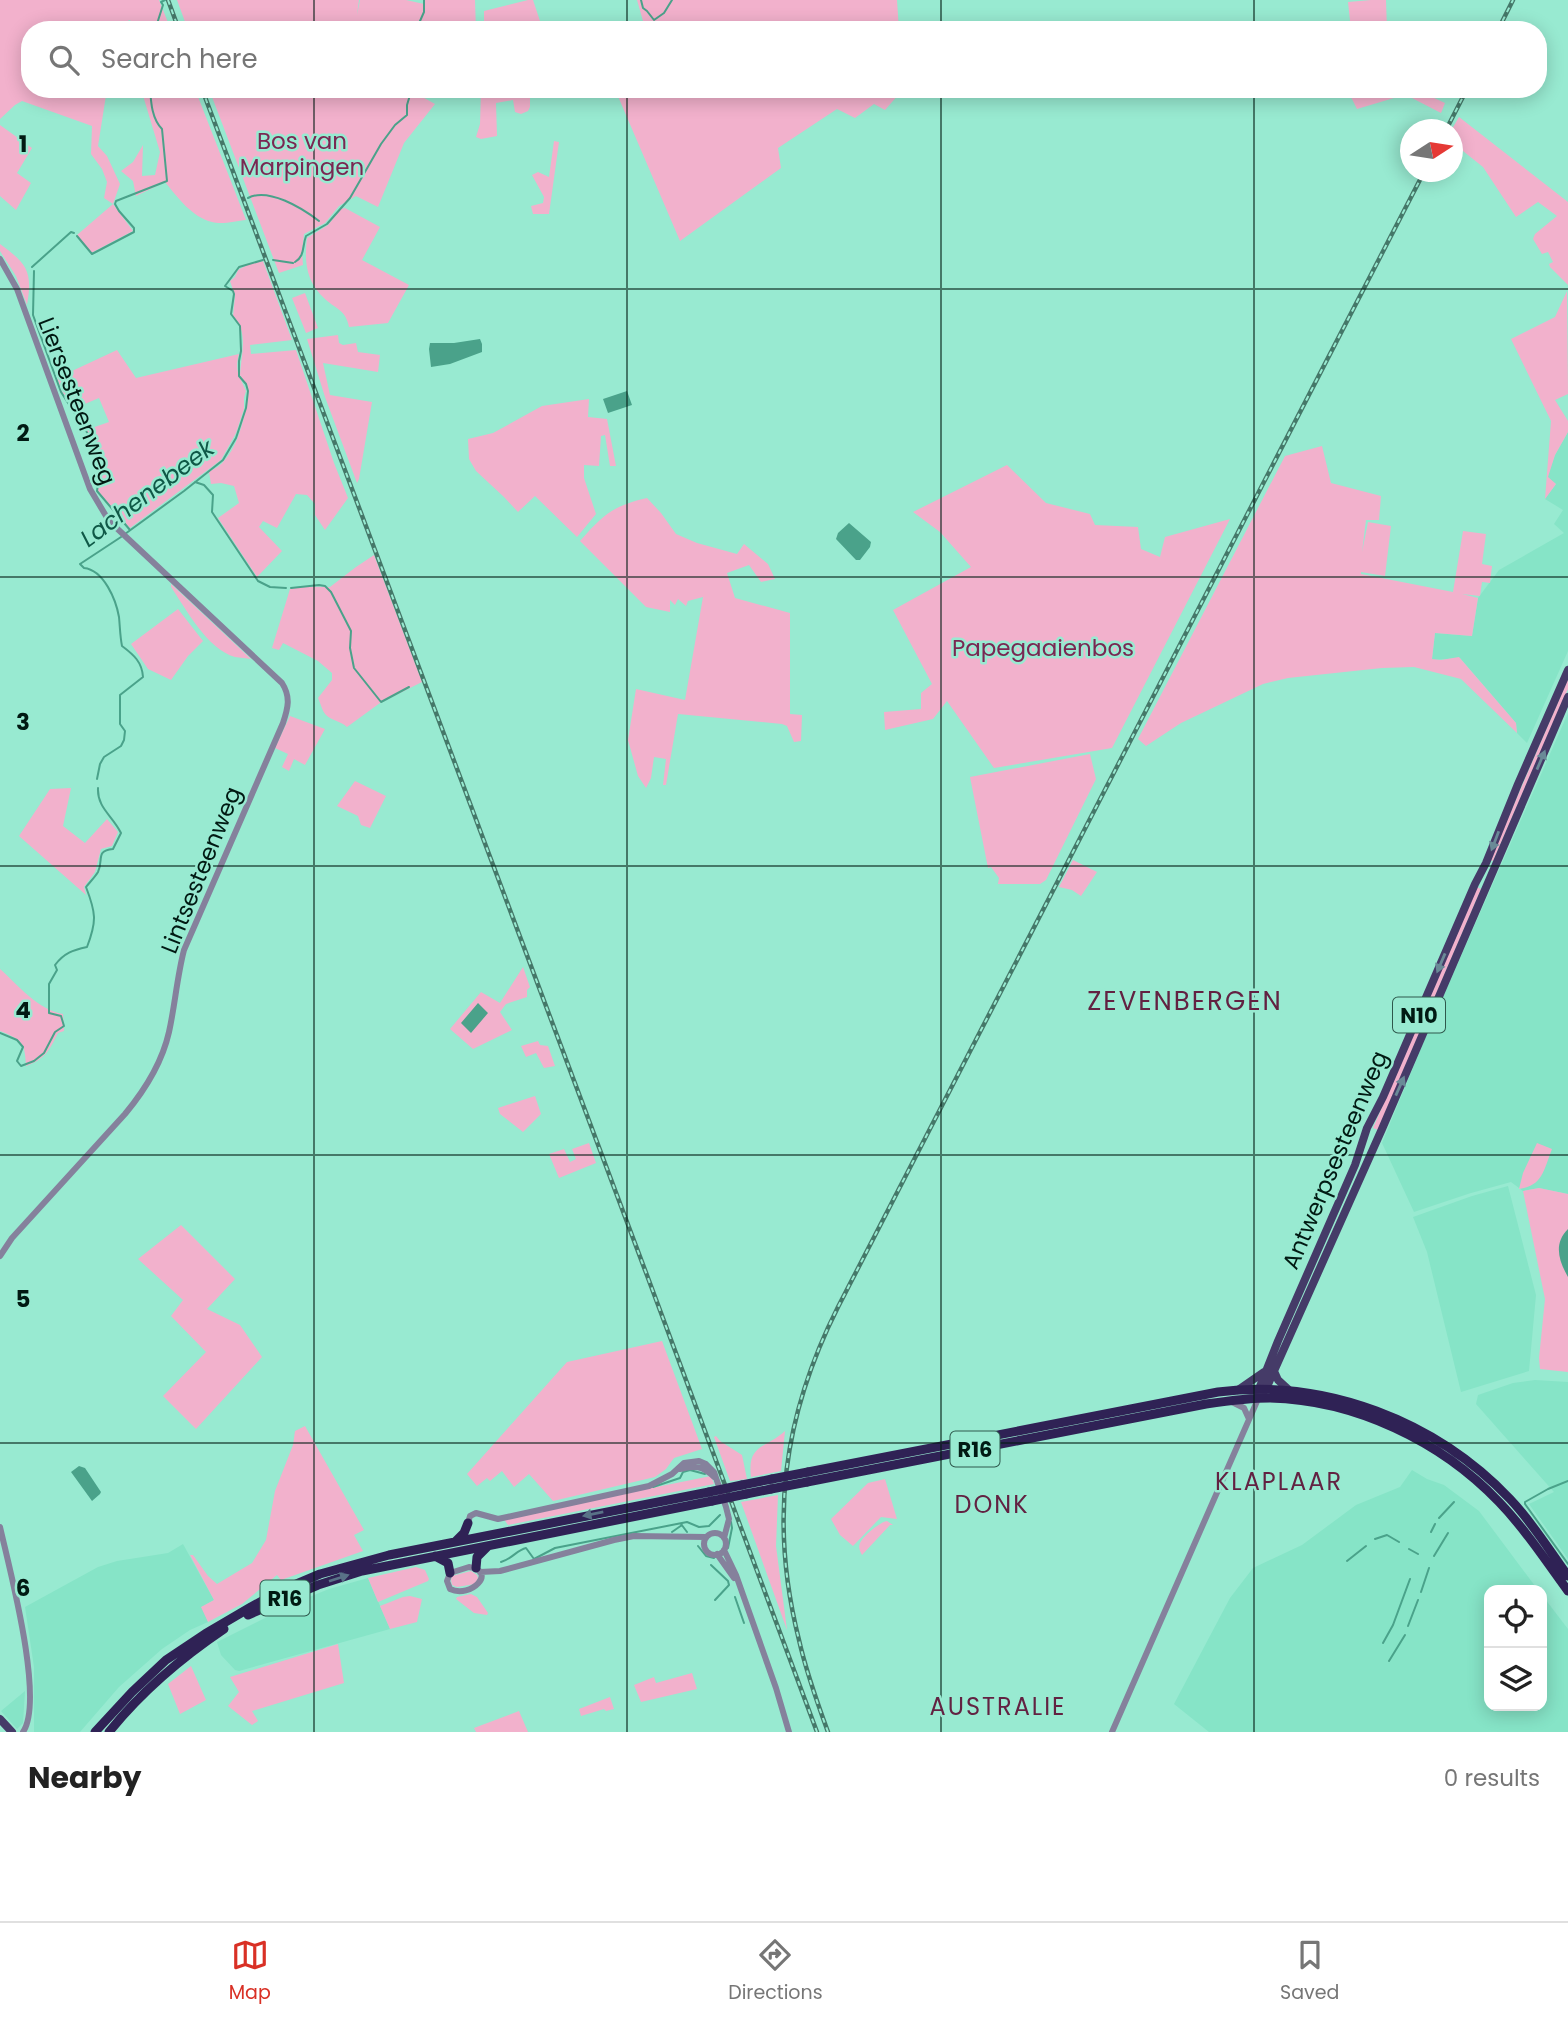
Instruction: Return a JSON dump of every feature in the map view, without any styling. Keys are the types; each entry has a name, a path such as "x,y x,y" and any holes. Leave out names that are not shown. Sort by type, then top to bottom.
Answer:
{"highway":[{"name":"R16","path":"807,1477 1185,1398 1238,1390 1290,1391 1346,1401 1381,1412 1422,1431 1448,1448 1485,1475 1510,1499 1568,1576"},
{"name":"R16","path":"107,1732 170,1668 228,1627 255,1611 318,1585 362,1571 435,1556 485,1541 710,1496 1226,1401 1261,1392 1347,1411 1398,1430 1443,1455 1500,1503 1568,1591"},
{"path":"468,1523 470,1531 485,1541 477,1558 480,1573"},
{"path":"455,1542 468,1523"},
{"name":"R16","path":"107,1732 132,1699 166,1666 215,1629 280,1591 320,1574 365,1560 455,1542 485,1541"},
{"path":"435,1556 447,1563 450,1573"},
{"path":"95,1732 166,1660 215,1629"},
{"path":"115,1732 191,1652"}],"main road":[{"name":"Antwerpsesteenweg","path":"1270,1370 1281,1354 1331,1230 1367,1128 1383,1097 1568,670"},
{"name":"Antwerpsesteenweg","path":"1261,1392 1331,1230 1379,1134 1568,697"},
{"path":"1367,1128 1371,1138 1379,1134"},
{"path":"1238,1390 1270,1370 1290,1391"},
{"path":"0,1719 12,1732"}],"street":[{"name":"Liersesteenweg","path":"0,258 17,289 75,453 99,506 109,520 262,663"},
{"name":"Lintsesteenweg","path":"0,1256 12,1238 125,1114 142,1092 159,1061 168,1034 184,950 286,712 286,690 262,663"},
{"name":"Antwerpsesteenweg","path":"1112,1732 1261,1392"},
{"path":"1226,1401 1242,1406 1249,1419"},
{"path":"468,1523 470,1516 476,1513 498,1519 649,1486 678,1470 684,1463 694,1461 706,1464 714,1472 729,1520 724,1538 726,1544 720,1552 709,1553 705,1546 706,1537"},
{"path":"678,1470 697,1466 704,1468 717,1480"},
{"path":"480,1573 476,1587 456,1591 448,1585 450,1573 469,1567 480,1573 500,1571 614,1539 634,1536 706,1537 722,1527 728,1515"},
{"path":"0,1527 27,1654 29,1691 26,1730"},
{"path":"716,1533 724,1538"},
{"path":"681,1537 705,1546"},
{"path":"720,1552 736,1575 789,1732"}],"shaded area":[{"path":"480,339 482,352 450,364 431,367 430,343"},
{"path":"627,391 632,405 608,413 603,399"},
{"path":"1568,432 1568,651 1527,743 1517,733 1516,723 1460,658 1432,660 1435,633 1472,636 1478,598 1499,570 1564,533 1554,524 1563,510 1545,499 1556,484 1547,477"},
{"path":"849,523 871,542 860,560 856,560 836,539 838,533"},
{"path":"1568,713 1568,1194 1539,1188 1523,1191 1511,1182 1414,1212 1382,1143 1429,1029"},
{"path":"478,1003 488,1013 471,1033 461,1023"},
{"path":"1508,1186 1536,1295 1529,1371 1461,1392 1427,1252 1413,1217"},
{"path":"1568,1229 1568,1277 1562,1265 1559,1247"},
{"path":"1535,1380 1568,1382 1568,1559 1529,1504 1554,1492 1476,1404 1478,1395 1513,1383"},
{"path":"79,1466 85,1468 101,1492 92,1501 71,1472"},
{"path":"1412,1470 1444,1485 1479,1511 1534,1585 1484,1585 1484,1711 1547,1711 1547,1602 1568,1629 1568,1732 1209,1732 1174,1704 1230,1598 1253,1568 1302,1545 1356,1505 1400,1487"},
{"path":"183,1544 214,1600 202,1607 208,1622 190,1630 162,1649 119,1687 80,1732 34,1732 34,1667 25,1607 98,1567 117,1561 168,1553"},
{"path":"368,1578 390,1629 239,1671 221,1655 217,1642 297,1602"},
{"path":"25,1691 23,1723 17,1729 1,1711"}],"green space":[{"path":"0,0 159,0 167,21 21,21 21,98 106,98 98,146 107,156 120,184 113,204 104,198 107,182 102,169 91,154 92,126 22,101 0,119"},
{"path":"177,0 359,0 357,15 360,0 406,0 424,4 425,0 475,0 476,21 185,21"},
{"path":"533,0 540,21 484,21 484,11"},
{"path":"637,0 897,0 898,21 643,21"},
{"path":"1386,0 1387,21 1350,21 1348,2"},
{"path":"144,98 199,98 246,220 220,223 205,220 186,206 165,182 136,196 133,181 121,171 133,162 143,145 142,176 155,175 160,152"},
{"name":"Bos van Marpingen","path":"212,98 424,98 435,104 404,143 378,207 356,196 339,206 325,223 304,234 303,265 279,273"},
{"path":"481,98 530,98 528,111 521,114 515,112 513,100 496,103 497,136 481,139 476,137 480,124"},
{"path":"619,98 896,98 885,110 874,104 855,118 837,109 778,148 781,168 680,241"},
{"path":"1352,98 1394,98 1357,109"},
{"path":"1412,98 1434,98 1445,103 1441,113"},
{"path":"1463,120 1568,202 1568,285 1550,267 1549,264 1553,262 1548,252 1542,254 1533,239 1535,234 1557,216 1538,202 1516,217 1483,167 1463,151"},
{"path":"0,125 32,148 17,173 31,183 16,210 0,196"},
{"path":"554,141 559,142 549,214 533,214 531,206 543,203 544,197 532,175 538,172 549,177"},
{"path":"113,204 133,231 91,253 77,235"},
{"path":"345,208 380,227 362,260 409,285 388,323 349,327 343,313 325,299 310,278 306,263 307,238 328,225 341,209"},
{"path":"0,244 26,269 29,284 27,305 16,276 0,251"},
{"path":"263,261 292,340 250,345 251,354 296,350 348,498 325,530 315,515 315,504 307,495 296,494 277,528 263,521 259,527 282,551 257,577 218,518 239,503 234,486 211,484 209,472 222,463 234,446 242,426 248,387 240,375 243,336 233,316 235,296 230,281 238,270"},
{"path":"1567,291 1568,394 1555,400 1568,421 1568,432 1555,455 1548,477 1556,484 1545,499 1551,421 1511,339 1555,317"},
{"path":"305,293 318,328 306,333 292,298"},
{"path":"338,335 339,343 343,345 356,343 358,352 380,355 378,372 323,363 330,395 372,402 357,483 307,339"},
{"path":"117,350 136,378 239,354 237,370 246,391 244,409 236,433 221,460 130,528 98,491 102,463 86,430 109,422 99,398 73,409 57,378"},
{"path":"589,399 588,417 607,419 616,466 610,466 605,435 601,436 599,466 584,465 584,478 596,514 577,537 535,496 518,512 476,471 469,459 468,439 493,433 542,406"},
{"name":"Papegaaienbos","path":"1322,446 1331,483 1381,496 1379,520 1366,520 1362,552 1368,522 1391,526 1385,576 1361,574 1453,592 1463,531 1486,534 1482,564 1492,566 1490,583 1482,582 1480,596 1462,594 1478,598 1472,636 1435,633 1432,659 1459,657 1516,723 1517,733 1461,679 1414,667 1382,668 1288,678 1263,684 1181,723 1146,746 1138,739 1285,456"},
{"name":"Papegaaienbos","path":"1007,465 1046,503 1090,514 1095,525 1138,527 1141,549 1160,557 1165,537 1230,519 1112,748 994,768 947,701 933,719 885,730 884,712 921,709 921,693 932,684 893,610 971,567 940,532 913,512"},
{"path":"647,498 676,534 737,554 744,544 768,564 775,579 761,582 749,565 727,573 735,598 790,613 790,714 802,715 801,741 794,742 787,726 782,724 678,714 666,785 663,785 666,759 654,757 651,778 646,788 638,776 628,740 636,689 685,700 703,597 688,601 686,606 678,599 675,605 670,600 670,612 646,607 580,541 595,524 616,508"},
{"path":"374,555 422,682 380,703 347,727 326,715 318,698 332,680 332,673 318,661 283,643 279,650 272,648 290,589 330,587"},
{"path":"171,584 251,659 235,657 215,646 190,617"},
{"path":"178,609 203,641 171,680 148,669 131,644"},
{"path":"1568,679 1568,689 1493,861 1490,860"},
{"path":"290,716 325,729 305,765 294,759 289,771 282,767 288,754 275,748"},
{"path":"1090,754 1096,779 1046,880 1040,884 998,884 999,878 991,867 988,868 970,777"},
{"path":"355,781 386,796 370,828 361,825 358,816 337,806"},
{"path":"71,788 63,826 85,843 107,819 118,832 112,846 101,849 95,872 84,887 86,895 19,836 50,789"},
{"path":"1073,860 1097,872 1081,896 1072,890 1059,887"},
{"path":"1477,887 1481,889 1378,1130 1373,1128"},
{"path":"523,967 530,987 527,997 506,1004 500,1012 512,1030 473,1049 450,1029 481,992 500,1003"},
{"path":"0,969 45,1008 63,1014 64,1031 58,1033 42,1057 26,1066 21,1043 0,1031"},
{"path":"538,1041 540,1045 548,1046 555,1066 544,1068 536,1053 526,1057 521,1046"},
{"path":"535,1096 541,1114 523,1132 500,1114 498,1108"},
{"path":"589,1143 596,1163 559,1178 549,1154 564,1149 570,1162 576,1159 572,1149"},
{"path":"1537,1143 1552,1149 1544,1170 1533,1184 1519,1189 1523,1173"},
{"path":"1539,1188 1568,1194 1568,1372 1540,1369 1545,1299 1523,1191"},
{"path":"181,1225 235,1279 207,1309 240,1325 262,1357 196,1429 163,1396 206,1352 171,1316 183,1300 138,1259"},
{"path":"662,1341 702,1449 674,1458 666,1469 655,1477 553,1501 529,1474 514,1487 502,1471 490,1481 487,1478 477,1486 467,1474 567,1362"},
{"path":"305,1426 364,1530 354,1535 363,1551 281,1580 277,1575 242,1604 208,1622 201,1607 214,1600 190,1555 193,1555 217,1584 252,1563 266,1540 275,1491 293,1445 295,1431"},
{"path":"785,1431 781,1471 751,1477 750,1466 755,1453"},
{"path":"714,1437 742,1455 747,1479 730,1481"},
{"path":"711,1476 714,1484 508,1525 503,1518"},
{"path":"885,1479 897,1519 881,1517 853,1546 840,1535 831,1519 868,1483"},
{"path":"778,1495 776,1546 787,1630 741,1502"},
{"path":"887,1521 893,1525 862,1555 859,1546 862,1540"},
{"path":"416,1567 425,1570 428,1581 378,1602 368,1578"},
{"path":"471,1571 478,1578 475,1584 457,1587 452,1585 452,1576"},
{"path":"471,1594 477,1597 487,1615 474,1613 456,1599"},
{"path":"410,1596 422,1599 417,1622 390,1629 380,1606"},
{"path":"338,1644 344,1683 252,1711 258,1721 252,1725 228,1706 239,1692 230,1677"},
{"path":"191,1666 206,1700 180,1714 168,1684"},
{"path":"692,1673 697,1689 641,1702 634,1685 654,1677 656,1683"},
{"path":"610,1697 614,1709 581,1716 579,1709"},
{"path":"519,1711 528,1732 476,1732 474,1728"}],"waterway":[{"path":"158,21 163,5 161,2 165,0"},
{"name":"Lachenebeek","path":"420,21 424,12 424,0"},
{"name":"Lachenebeek","path":"641,0 643,8 654,20 664,13 672,0"},
{"path":"77,236 92,254 134,232 134,228 119,211 116,201 167,181 162,129 154,116 151,98"},
{"name":"Lachenebeek","path":"295,262 302,254 306,236 327,224 350,198 381,144 395,125 407,115 409,98"},
{"path":"248,198 265,195 285,200 319,221"},
{"path":"32,267 71,232 74,233"},
{"name":"Lachenebeek","path":"125,534 223,460 236,438 246,408 248,391 239,376 240,326 231,314 234,294 225,286 239,267 263,260"},
{"name":"Lachenebeek","path":"273,260 293,263"},
{"path":"34,271 33,315 61,392 88,434 100,460"},
{"path":"101,463 97,491 130,530"},
{"path":"195,482 204,485 213,495 212,512 258,581 270,587 286,588"},
{"name":"Lachenebeek","path":"97,779 104,757 121,746 124,740 125,731 120,724 120,695 143,677 137,659 122,646 119,617 108,587 97,574 80,564 121,537"},
{"path":"291,588 319,585 325,586 331,592 351,631 350,648 354,668 381,702 409,687"},
{"name":"Lachenebeek","path":"0,1033 17,1040 23,1047 17,1061 21,1066 44,1053 55,1032 64,1026 61,1016 49,1013 49,984 57,970 55,965 62,958 87,947 94,917 86,887 98,872 102,854 113,849 121,833 103,807 98,788"},
{"path":"653,1487 680,1478 683,1472 690,1470 705,1474"},
{"path":"1568,1481 1525,1502 1568,1564"},
{"path":"1439,1518 1454,1502"},
{"path":"501,1562 526,1548 534,1559 555,1548 687,1522 699,1527 709,1526 720,1515"},
{"path":"728,1548 731,1522"},
{"path":"681,1524 687,1532"},
{"path":"1431,1532 1435,1524"},
{"path":"672,1532 682,1525"},
{"path":"1434,1556 1448,1533"},
{"path":"1375,1539 1387,1535 1399,1542"},
{"path":"698,1546 706,1556 714,1558"},
{"path":"1347,1561 1366,1546"},
{"path":"1409,1549 1418,1554"},
{"path":"711,1565 729,1585 715,1600"},
{"path":"1421,1592 1429,1568"},
{"path":"1383,1643 1393,1625 1410,1579"},
{"path":"735,1597 744,1623"},
{"path":"1408,1626 1418,1600"},
{"path":"1389,1661 1405,1635"}],"railway":[{"path":"168,0 176,21"},
{"path":"1502,21 1513,0"},
{"path":"205,98 817,1732"},
{"path":"1452,119 1462,98"},
{"path":"828,1732 805,1663 790,1596 784,1511 794,1429 804,1388 819,1348 1419,182"}],"district":[{"name":"ZEVENBERGEN","path":"1185,1001"},
{"name":"KLAPLAAR","path":"1279,1481"},
{"name":"DONK","path":"992,1504"},
{"name":"AUSTRALIE","path":"998,1706"}]}
